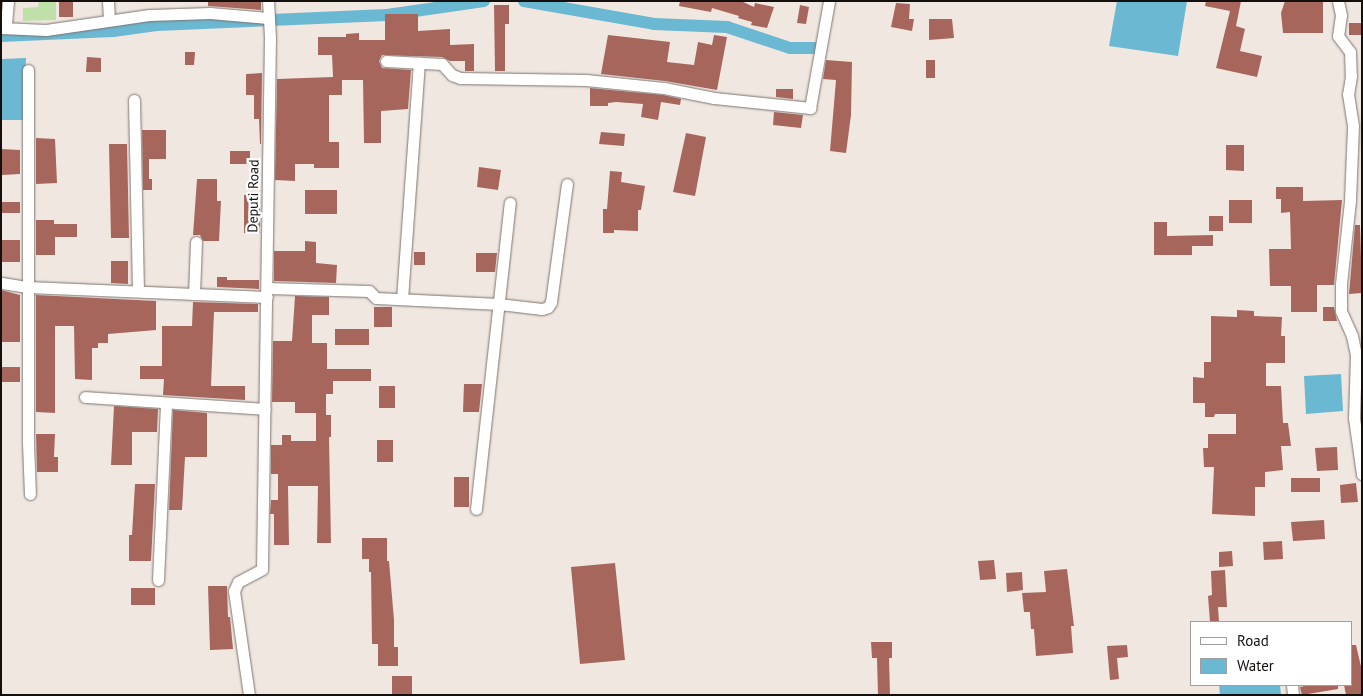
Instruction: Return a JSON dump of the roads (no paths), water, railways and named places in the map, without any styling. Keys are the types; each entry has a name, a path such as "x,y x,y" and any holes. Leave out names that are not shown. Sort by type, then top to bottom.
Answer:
{"street":[{"path":"8,1 4,26 46,30 149,15 210,13 268,18"},
{"path":"108,1 109,20"},
{"name":"Deputi Road","path":"249,695 234,591 238,582 262,569 266,392 268,1"},
{"path":"386,60 442,64 452,75 460,78 586,80 664,88 714,98 809,108 812,107 829,1"},
{"path":"1338,1 1340,15 1338,36 1350,52 1351,76 1348,94 1354,126 1350,201 1342,284 1342,311 1352,336 1356,355 1354,418 1362,474"},
{"path":"402,299 419,63"},
{"path":"28,70 30,494"},
{"path":"134,100 138,291"},
{"path":"2,283 28,286 194,294 369,291 376,298 499,304 542,309 548,307 551,302 567,184"},
{"path":"476,509 510,203"},
{"path":"194,294 196,242"},
{"path":"85,397 265,409"},
{"path":"158,580 166,403"}],"water":[{"path":"1117,1 1187,1 1178,56 1109,46"},
{"path":"26,58 23,120 1,120 2,59"},
{"path":"1341,374 1343,411 1306,414 1304,376"},
{"path":"1219,686 1280,686 1281,695 1220,695"}],"waterway":[{"path":"1,36 113,31 157,25 387,15 484,1"},
{"path":"524,1 654,24 727,27 790,48 814,48"}]}
